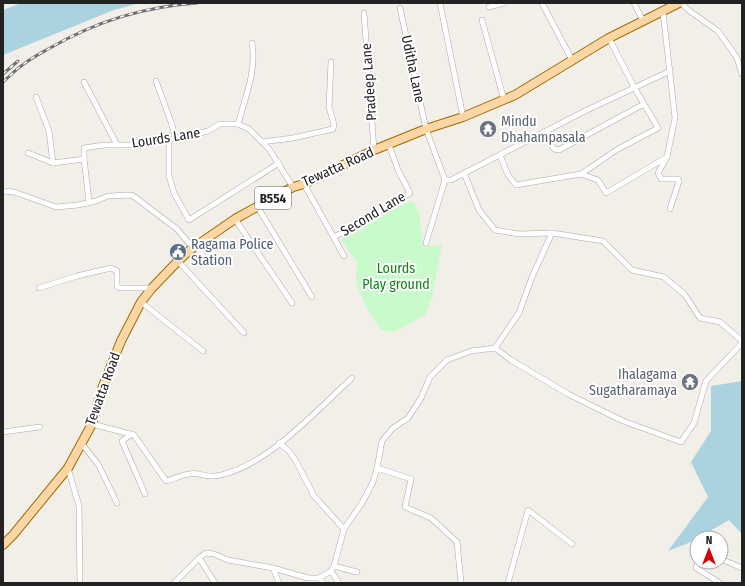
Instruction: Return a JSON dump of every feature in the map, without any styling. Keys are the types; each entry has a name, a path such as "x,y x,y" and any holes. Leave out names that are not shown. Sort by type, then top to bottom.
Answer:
{"main road":[{"name":"Tewatta Road","path":"3,545 13,536 68,468 92,424 104,386 121,341 142,302 152,288 193,248 235,218 293,187 304,184 374,150 463,117 515,95 609,38 677,4"}],"street":[{"path":"440,3 463,117"},
{"path":"489,7 504,3"},
{"path":"542,3 572,60"},
{"path":"634,3 643,21"},
{"path":"677,4 718,31 737,58 742,74"},
{"name":"Uditha Lane","path":"400,8 426,130 445,180"},
{"path":"663,12 675,118 667,157 658,173 661,179 678,179 679,181 670,209"},
{"name":"Pradeep Lane","path":"364,13 374,150"},
{"path":"482,20 504,100"},
{"path":"500,154 508,175 516,185 581,174 618,149 658,128 634,87 609,38"},
{"path":"252,43 254,55 238,124 249,129 269,149 293,187"},
{"path":"262,142 293,138 333,129 334,125 329,103 331,62"},
{"path":"426,244 445,180 451,180 634,87 670,71"},
{"path":"84,82 117,145"},
{"path":"156,82 176,139"},
{"path":"36,97 48,131 53,163"},
{"path":"544,132 554,150 560,150 644,104"},
{"name":"Lourds Lane","path":"84,159 84,148 104,145 141,145 157,140 176,139 208,132 220,124 238,124"},
{"path":"169,140 169,176 174,193 189,220 279,163"},
{"name":"Second Lane","path":"334,238 410,193 398,170 388,145"},
{"path":"28,153 53,163 84,159 89,202"},
{"path":"581,174 598,180 606,193 667,157"},
{"path":"174,583 206,553 214,554 228,560 273,568 308,578 320,578 331,571 334,566 344,529 362,503 373,482 382,441 393,428 408,418 421,398 430,377 447,360 471,350 495,348 510,360 568,394 623,422 681,442 694,423 706,381 742,342 720,322 700,318 685,295 664,277 632,270 603,241 552,233 519,234 495,230 479,210 464,173"},
{"path":"304,184 344,256"},
{"path":"3,191 14,192 56,207 78,205 96,201 108,196 132,195 177,229 193,248"},
{"path":"257,206 312,297"},
{"path":"235,218 292,304"},
{"path":"495,348 519,313 532,277 552,233"},
{"path":"178,261 244,333"},
{"path":"39,288 77,276 111,268 116,271 119,288 152,288"},
{"path":"142,302 203,351"},
{"path":"92,424 134,434 166,481 189,474 199,473 214,476 230,472 258,459 294,432 352,378"},
{"path":"3,432 40,427"},
{"path":"132,434 122,441 145,494"},
{"path":"81,443 98,464 117,503"},
{"path":"279,443 296,461 314,496 344,529"},
{"path":"68,468 79,506 80,583"},
{"path":"377,468 411,479 405,507 431,518 457,542 461,583"},
{"path":"508,583 528,510 572,544"},
{"path":"199,558 215,583"},
{"path":"729,562 742,568"},
{"path":"334,566 357,572"},
{"path":"273,568 278,583"},
{"path":"699,570 720,583"},
{"path":"331,571 339,583"},
{"path":"320,578 323,583"}],"green space":[{"name":"Lourds Play ground","path":"411,201 415,203 419,214 423,247 442,245 432,297 426,314 393,332 381,330 365,304 356,283 357,262 341,240 359,231 390,211"}],"water":[{"path":"21,3 140,3 114,10 3,55 3,10"},
{"path":"742,381 742,534 729,520 712,530 689,530 689,543 668,551 708,497 691,462 711,431 711,386"}],"railway":[{"path":"3,82 18,68 33,58 85,30 139,12 197,3"},
{"path":"3,74 18,61"}],"place":[{"name":"Mindu Dhahampasala","path":"488,129"},
{"name":"Ragama Police Station","path":"178,252"},
{"name":"Ihalagama Sugatharamaya","path":"690,382"}]}
